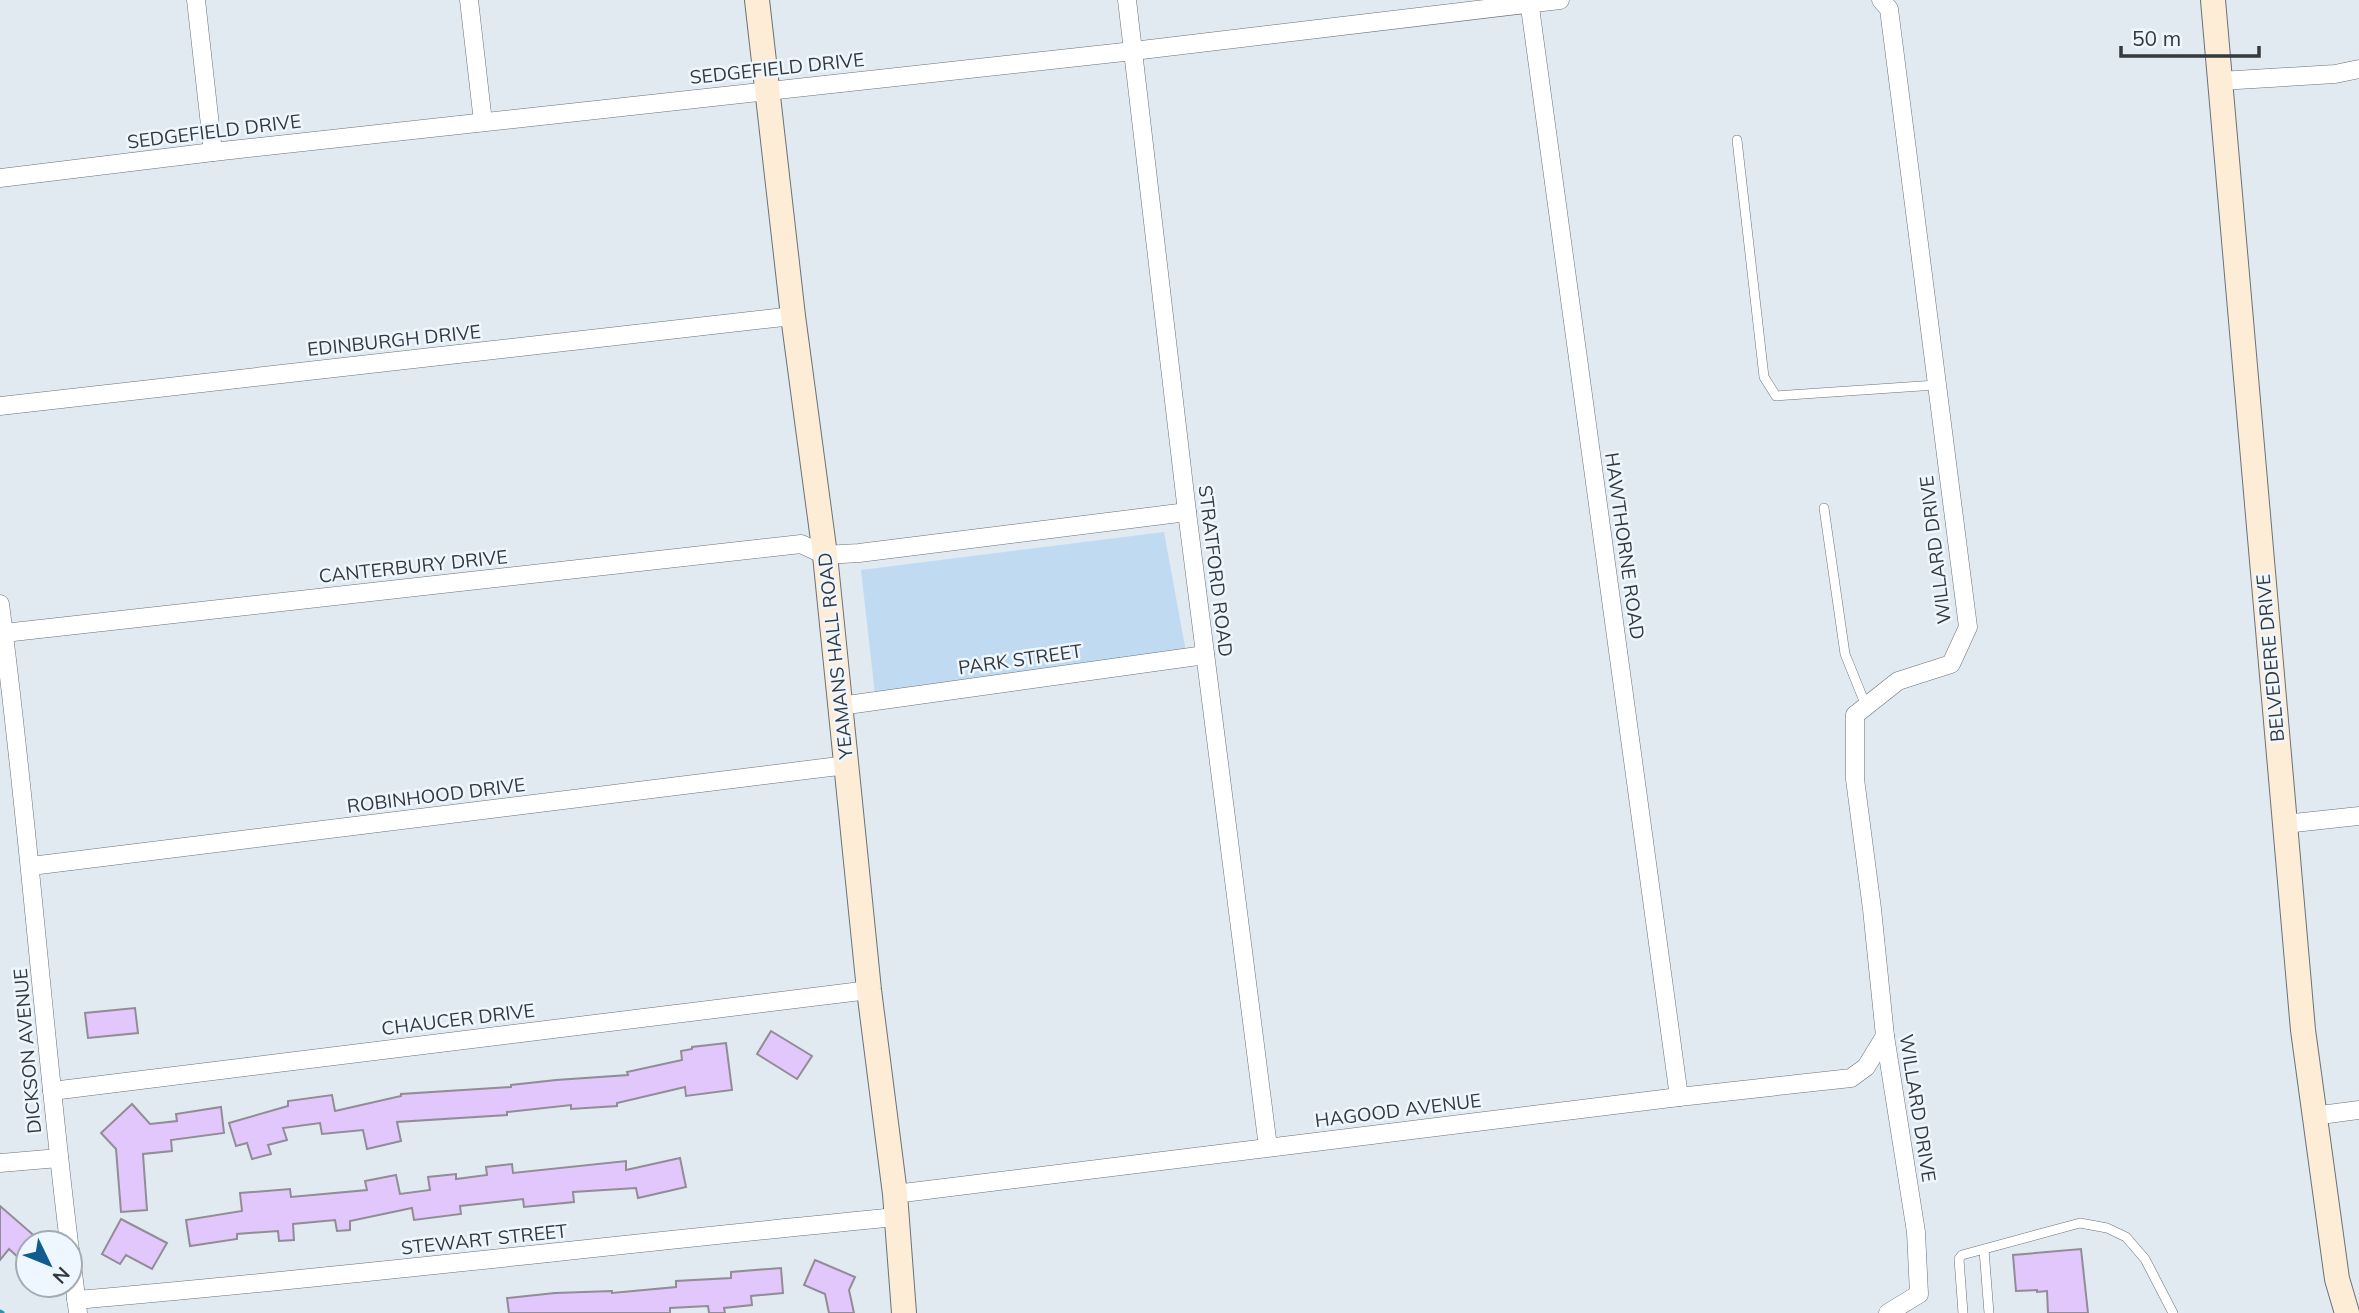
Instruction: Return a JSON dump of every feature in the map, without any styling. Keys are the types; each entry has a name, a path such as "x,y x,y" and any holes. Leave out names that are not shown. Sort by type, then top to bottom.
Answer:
{"street":[{"path":"196,0 213,152"},
{"path":"470,0 483,122"},
{"name":"YEAMANS HALL ROAD","path":"757,0 793,316 825,555 869,990 896,1205 904,1313"},
{"name":"STRATFORD ROAD","path":"1127,0 1205,655 1268,1147"},
{"name":"SEDGEFIELD DRIVE","path":"0,178 213,152 1133,51 1560,0"},
{"name":"WILLARD DRIVE","path":"1881,0 1889,9 1968,627 1951,664 1898,681 1855,715 1855,779 1885,1036 1916,1232 1919,1294 1888,1313"},
{"name":"BELVEDERE DRIVE","path":"2213,0 2303,1030 2337,1279 2347,1313"},
{"name":"HAWTHORNE ROAD","path":"1529,2 1679,1097"},
{"path":"2220,81 2335,74 2359,69"},
{"name":"EDINBURGH DRIVE","path":"0,406 793,316"},
{"path":"825,555 1188,512"},
{"name":"CANTERBURY DRIVE","path":"4,633 801,544 825,555"},
{"name":"DICKSON AVENUE","path":"0,604 31,866 67,1229"},
{"name":"PARK STREET","path":"840,706 1205,655"},
{"name":"ROBINHOOD DRIVE","path":"31,866 847,765"},
{"path":"2285,824 2359,816"},
{"name":"CHAUCER DRIVE","path":"52,1091 869,990"},
{"name":"HAGOOD AVENUE","path":"896,1205 1268,1147 1851,1079 1866,1067 1885,1036"},
{"path":"2313,1116 2359,1111"},
{"path":"0,1163 59,1158"},
{"name":"STEWART STREET","path":"77,1307 691,1237 896,1205"}],"lane":[{"path":"1737,140 1764,377 1776,396 1936,385"},
{"path":"1824,508 1845,654 1866,706"},
{"path":"1963,1313 1958,1259 1962,1255 2080,1223 2107,1228 2126,1237 2145,1259 2173,1313"},
{"path":"1984,1250 1989,1313"}],"shaded area":[{"path":"1164,532 1186,652 875,694 861,570"}],"building":[{"path":"135,1008 138,1033 88,1038 85,1013"},
{"path":"771,1031 812,1056 797,1079 757,1054"},
{"path":"726,1043 732,1090 686,1096 685,1087 617,1103 617,1106 571,1109 571,1105 507,1112 507,1115 397,1122 401,1141 367,1149 363,1130 322,1134 320,1123 283,1128 287,1140 268,1145 271,1154 252,1159 247,1143 236,1146 229,1123 288,1106 288,1101 332,1095 335,1111 401,1094 511,1087 556,1080 628,1075 627,1072 682,1060 681,1051 692,1047"},
{"path":"132,1104 150,1124 177,1121 176,1114 221,1107 224,1133 171,1140 172,1151 143,1154 147,1210 121,1212 116,1149 101,1133"},
{"path":"680,1158 686,1187 638,1198 636,1188 573,1192 574,1202 524,1207 523,1199 460,1206 461,1214 414,1220 412,1208 350,1221 350,1230 337,1231 335,1220 293,1224 294,1240 279,1241 278,1231 237,1234 237,1239 190,1246 186,1220 242,1211 240,1193 290,1189 291,1197 367,1190 365,1181 396,1175 400,1194 430,1190 428,1177 456,1174 456,1179 487,1175 486,1167 512,1164 513,1173 626,1161 626,1170"},
{"path":"0,1206 26,1229 14,1229 14,1254 9,1249 0,1260"},
{"path":"121,1219 167,1243 152,1269 126,1255 120,1264 102,1254"},
{"path":"2081,1249 2088,1313 2048,1313 2047,1291 2016,1291 2013,1255"},
{"path":"815,1260 855,1277 849,1290 854,1313 829,1313 825,1294 804,1285"},
{"path":"781,1268 783,1293 751,1296 752,1305 724,1308 725,1313 709,1313 708,1306 670,1308 670,1313 509,1313 507,1298 676,1287 676,1281 731,1278 731,1272"}]}
